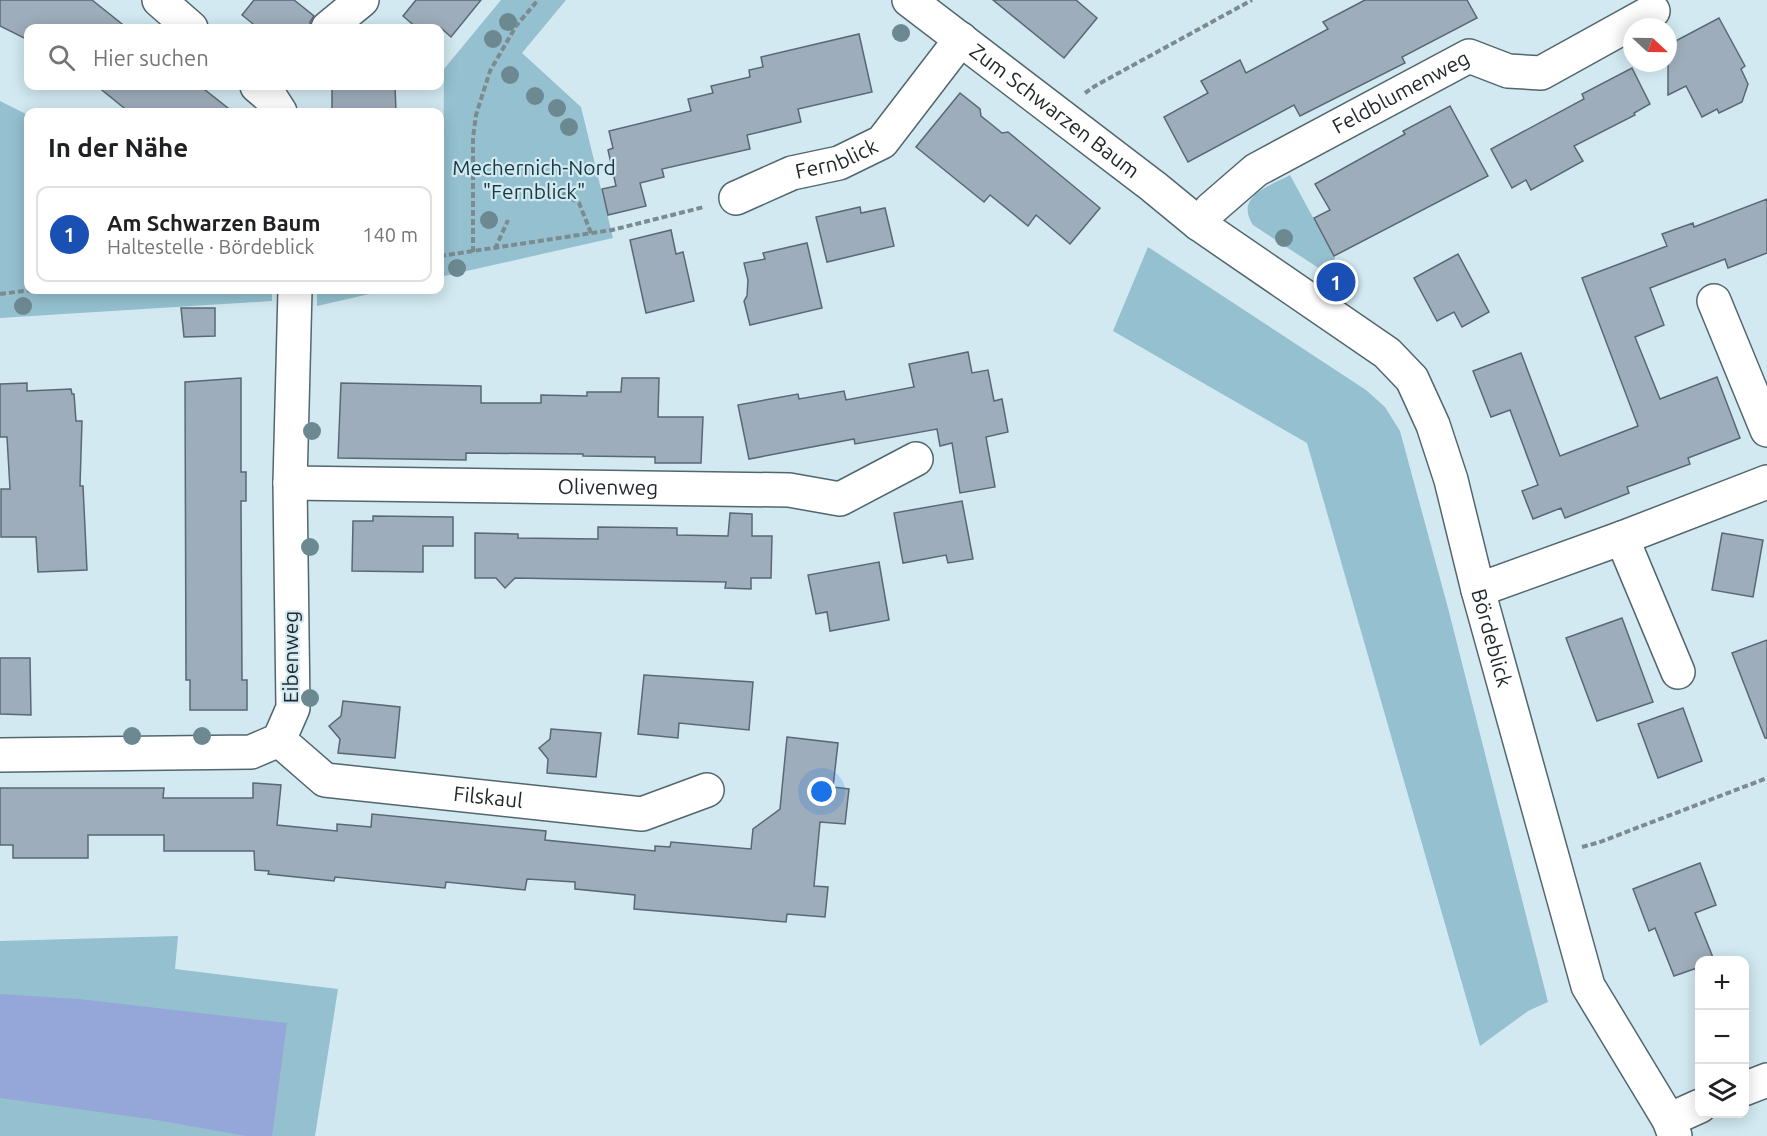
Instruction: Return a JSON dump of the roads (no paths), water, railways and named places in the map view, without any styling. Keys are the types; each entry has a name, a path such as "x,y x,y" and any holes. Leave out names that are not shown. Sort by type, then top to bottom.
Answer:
{"street":[{"path":"159,0 186,24"},
{"path":"333,24 362,0"},
{"name":"Zum Schwarzen Baum","path":"912,1 1199,224"},
{"name":"Feldblumenweg","path":"1199,224 1211,209 1256,170 1469,56 1508,71 1540,73 1653,11"},
{"name":"Fernblick","path":"736,198 792,173 839,163 882,142 961,39"},
{"name":"Bördeblick","path":"1199,224 1387,353 1412,379 1433,425 1451,480 1478,590 1588,986 1672,1128"},
{"name":"Eibenweg","path":"279,740 293,708 290,483 295,294"},
{"path":"1714,301 1767,430"},
{"name":"Olivenweg","path":"290,483 789,490 840,499 916,459"},
{"path":"1478,590 1767,482"},
{"path":"1622,538 1678,672"},
{"path":"0,755 251,752 279,740"},
{"name":"Filskaul","path":"279,740 325,780 642,814 707,790"},
{"path":"1749,1087 1767,1080"},
{"path":"1672,1128 1695,1110"}],"water":[{"path":"0,994 79,999 287,1023 272,1136 246,1136 156,1120 0,1098"}],"place":[{"name":"Am Schwarzen Baum","path":"1336,282"}],"park label":[{"name":"Mechernich-Nord \"Fernblick\"","path":"534,180"}]}
